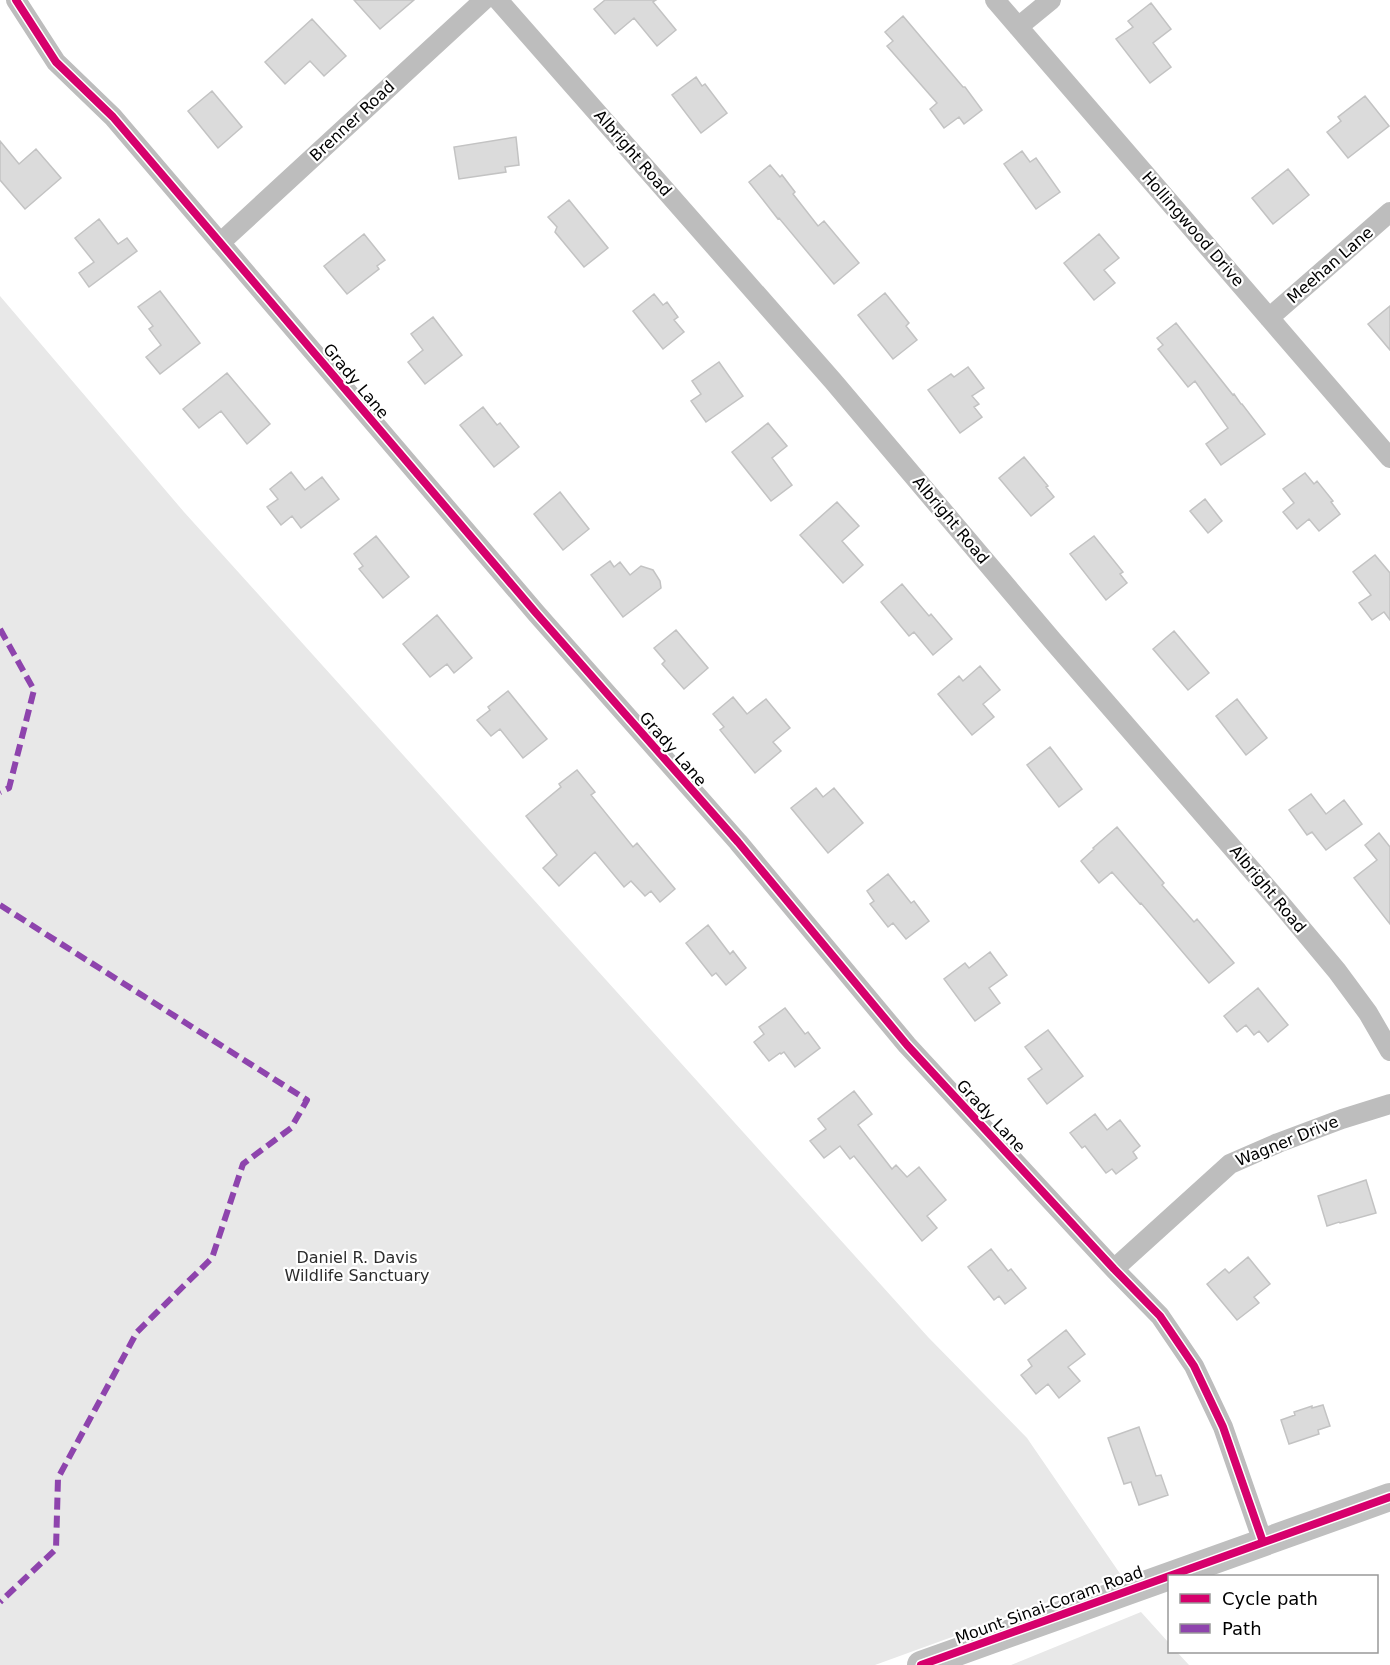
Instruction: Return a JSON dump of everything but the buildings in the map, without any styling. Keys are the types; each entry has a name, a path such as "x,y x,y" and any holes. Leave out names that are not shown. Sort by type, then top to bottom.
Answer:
{"main road":[{"name":"Mount Sinai-Coram Road","path":"1171,1575 1390,1497"},
{"name":"Mount Sinai-Coram Road","path":"921,1665 1168,1576"}],"street":[{"name":"Grady Lane","path":"16,0 56,62 112,117 528,604 738,842 907,1044 1160,1316 1194,1366 1223,1427 1263,1542"},
{"name":"Brenner Road","path":"220,243 484,0"},
{"name":"Albright Road","path":"498,0 833,381 1052,640 1281,904 1337,971 1368,1013 1390,1052"},
{"name":"Hollingwood Drive","path":"995,0 1390,458"},
{"path":"1018,27 1051,0"},
{"name":"Meehan Lane","path":"1269,318 1390,212"},
{"name":"Wagner Drive","path":"1114,1269 1230,1164 1278,1143 1390,1104"}],"green space":[{"name":"Daniel R. Davis Wildlife Sanctuary","path":"0,296 184,512 928,1337 1027,1438 1123,1578 1098,1584 875,1665 0,1665"},
{"path":"1141,1612 1168,1642 1168,1653 1178,1653 1189,1665 1011,1665"}],"marked path":[{"path":"0,629 34,690 9,788 0,792"},
{"path":"0,905 307,1100 291,1128 243,1164 212,1258 137,1332 58,1478 56,1549 0,1602"}],"cycle path":[{"path":"16,0 56,62 113,117 536,613 738,842 907,1045 1160,1316 1194,1366 1223,1427 1263,1542"},
{"path":"1172,1575 1390,1497"},
{"path":"921,1665 1168,1577"}]}
